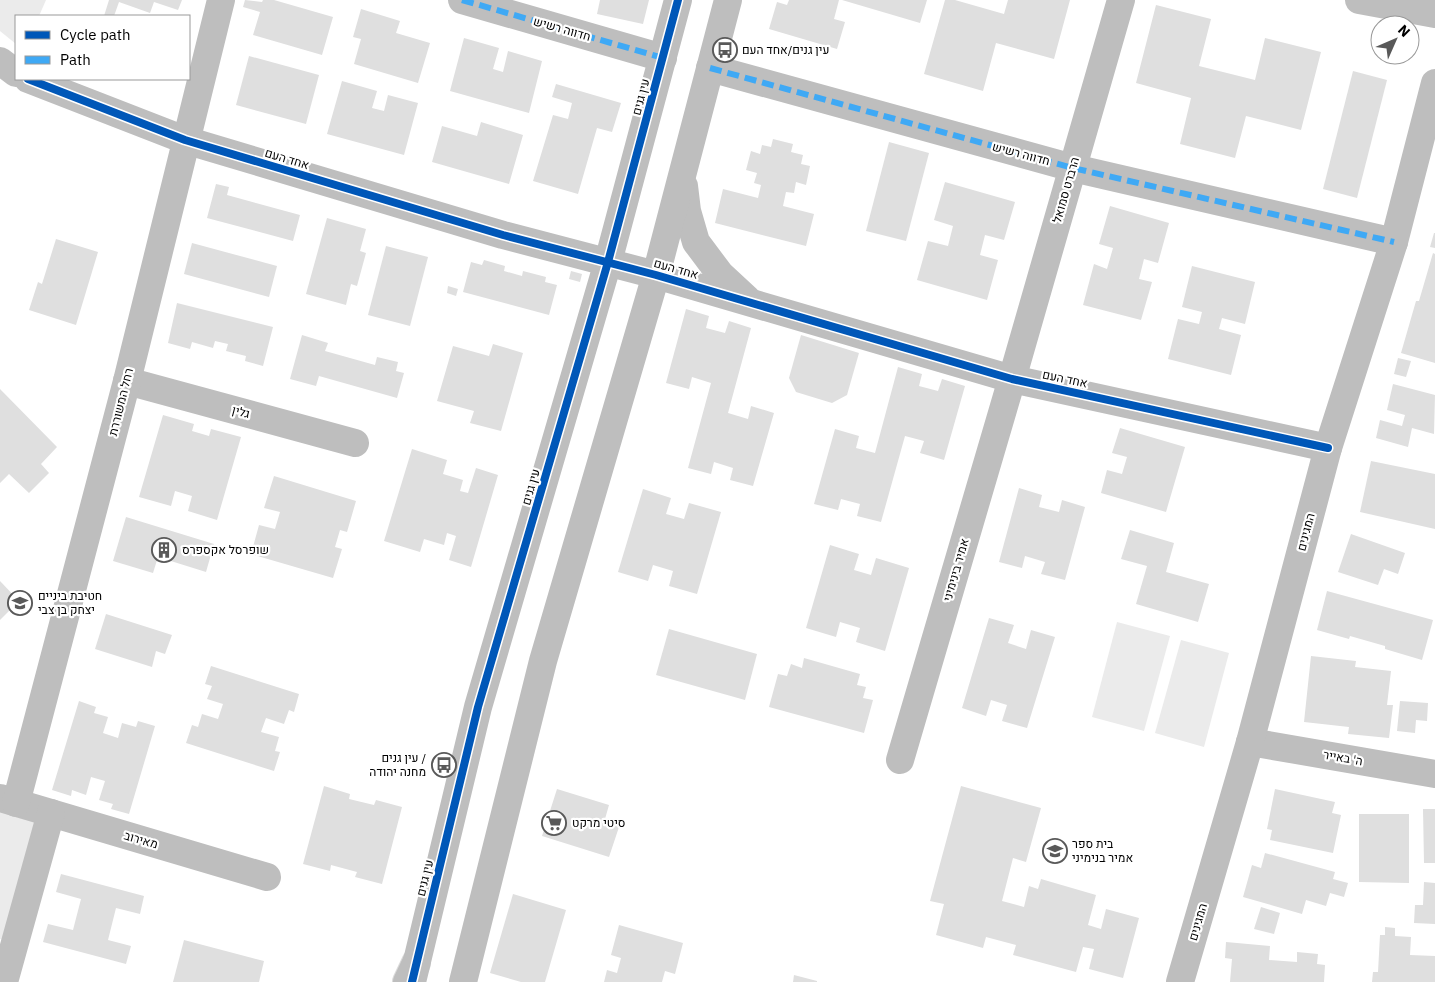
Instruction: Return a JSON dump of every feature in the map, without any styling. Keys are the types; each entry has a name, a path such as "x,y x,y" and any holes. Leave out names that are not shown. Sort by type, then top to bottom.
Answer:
{"street":[{"name":"רחל המשוררת","path":"8,801 127,381 221,0"},
{"name":"חדווה רשיש","path":"462,0 663,58"},
{"name":"עין גנים","path":"411,976 478,707 608,262 678,0"},
{"path":"463,982 542,661 656,275 728,0"},
{"name":"הרברט סמואל","path":"1012,379 1121,0"},
{"path":"1359,0 1435,14"},
{"path":"0,61 15,72"},
{"name":"חדווה רשיש","path":"710,68 1073,168 1394,242"},
{"name":"אחד העם","path":"31,80 185,140 503,235 656,275 1012,379 1328,448"},
{"name":"המגינים","path":"1180,982 1250,742 1328,448 1394,242 1432,112 1435,83"},
{"path":"683,173 687,212 696,242 720,274 752,303"},
{"name":"אמיר בינימיני","path":"900,760 1012,379"},
{"name":"גלין","path":"127,381 355,443"},
{"name":"ה' באייר","path":"1250,742 1435,774"},
{"name":"מאירוב","path":"8,801 267,877"},
{"path":"4,982 51,814"}],"shaded area":[{"path":"0,0 46,0 39,15 15,15 15,43 0,31"},
{"path":"1117,622 1170,636 1144,731 1092,717"},
{"path":"1181,640 1229,653 1204,747 1155,733"},
{"path":"0,802 45,815 7,941 0,939"}],"building":[{"path":"109,0 182,0 178,10 154,2 150,13 119,2 114,15 104,15"},
{"path":"245,0 262,2 263,0 274,0 333,17 322,55 253,35 260,12 243,7"},
{"path":"600,0 649,0 643,24 597,14"},
{"path":"789,0 839,0 834,19 845,22 837,49 769,29 777,2 787,5"},
{"path":"842,0 927,0 920,23"},
{"path":"945,0 955,0 1004,14 1008,0 1070,0 1054,59 996,43 983,91 924,74"},
{"path":"1156,5 1211,19 1199,66 1255,80 1265,38 1321,52 1301,130 1246,116 1235,158 1180,144 1191,98 1136,83"},
{"path":"361,9 400,21 396,33 430,43 418,83 354,64 361,39 353,37"},
{"path":"464,38 499,48 493,69 503,72 508,51 542,61 529,113 450,91"},
{"path":"249,56 319,75 306,124 236,105"},
{"path":"1353,71 1387,80 1357,198 1323,189"},
{"path":"342,81 377,91 372,108 384,111 388,95 418,103 404,155 327,134"},
{"path":"556,84 621,103 612,132 597,128 578,194 533,181 553,115 568,119 572,103 552,97"},
{"path":"481,122 523,135 509,184 432,162 442,126 477,136"},
{"path":"773,139 793,144 791,152 803,155 801,164 810,166 806,185 796,182 794,193 786,192 783,206 814,214 806,246 715,223 723,189 758,198 761,185 754,183 757,173 746,170 751,151 760,154 762,145 771,147"},
{"path":"889,142 929,153 906,241 866,231"},
{"path":"945,182 1015,202 1004,240 985,235 980,255 998,260 987,300 917,280 928,241 948,246 953,226 934,220"},
{"path":"216,184 229,187 227,195 300,215 293,241 207,218"},
{"path":"1110,206 1169,223 1158,263 1144,259 1139,279 1152,282 1141,320 1083,305 1094,264 1107,269 1113,248 1099,244"},
{"path":"327,218 366,229 360,251 366,253 357,286 351,284 346,305 306,294"},
{"path":"1435,233 1435,248 1430,247"},
{"path":"56,239 98,252 76,325 29,310 38,282 42,284"},
{"path":"192,243 277,266 269,297 184,274"},
{"path":"386,246 428,257 410,326 368,315"},
{"path":"1433,253 1435,254 1435,363 1401,353 1416,301 1419,301"},
{"path":"484,260 505,266 504,271 522,276 523,271 546,277 545,282 557,285 549,315 463,292 471,262 482,265"},
{"path":"1192,266 1255,282 1245,324 1222,318 1219,329 1241,335 1231,375 1168,359 1178,319 1199,324 1202,312 1182,307"},
{"path":"571,271 582,274 580,282 569,279"},
{"path":"448,286 458,289 456,296 447,293"},
{"path":"177,303 273,327 263,366 245,361 246,356 226,351 228,344 215,341 213,348 192,342 190,349 168,343"},
{"path":"686,309 709,316 706,328 725,333 729,321 751,328 728,413 748,419 751,406 774,413 753,486 730,480 733,468 714,462 711,474 688,468 711,383 692,377 689,389 666,383"},
{"path":"302,335 328,343 325,351 375,365 377,357 398,362 396,371 404,373 397,398 319,376 316,386 290,379"},
{"path":"801,335 859,353 847,395 832,403 796,392 789,378"},
{"path":"493,344 523,353 501,431 470,423 474,411 437,401 453,346 489,356"},
{"path":"1398,358 1411,361 1406,377 1394,374"},
{"path":"898,367 922,374 919,386 938,391 942,379 965,386 944,460 920,453 924,441 905,436 881,522 857,516 860,504 841,499 838,510 814,504 835,429 859,436 856,448 875,453"},
{"path":"1393,384 1435,395 1434,434 1412,428 1408,447 1376,438 1380,420 1402,426 1405,415 1387,410"},
{"path":"0,389 57,447 41,464 49,473 29,493 9,474 0,483"},
{"path":"163,415 194,424 192,431 209,436 211,429 241,437 217,520 188,511 192,496 175,491 171,506 139,497"},
{"path":"1120,428 1185,447 1166,512 1101,493 1107,470 1122,474 1127,457 1112,453"},
{"path":"412,449 447,460 443,474 463,480 460,491 468,493 476,468 498,475 471,567 449,560 456,536 447,533 444,545 424,539 420,552 384,541"},
{"path":"1371,461 1435,474 1435,529 1360,512"},
{"path":"274,476 356,501 347,532 340,530 335,547 342,549 333,578 251,554 259,525 275,529 280,512 264,508"},
{"path":"1019,488 1042,495 1039,507 1059,512 1062,500 1085,507 1065,580 1041,574 1045,562 1025,556 1022,568 999,562"},
{"path":"643,489 671,498 666,514 684,519 689,503 721,512 697,594 669,586 673,571 653,565 648,581 618,572"},
{"name":"שופרסל אקספרס","path":"126,517 214,544 206,572 158,557 153,573 113,561"},
{"path":"1130,530 1174,543 1166,572 1209,584 1198,622 1136,604 1147,566 1121,559"},
{"path":"1351,534 1405,553 1398,574 1384,569 1378,585 1338,572"},
{"path":"830,545 859,554 854,570 871,575 876,558 909,568 885,651 856,642 860,628 840,622 836,637 806,628"},
{"path":"0,581 19,601 0,620"},
{"path":"1327,591 1433,620 1422,660 1385,649 1385,646 1350,636 1349,639 1317,630"},
{"path":"106,614 172,635 165,654 156,651 152,667 95,649"},
{"path":"989,618 1014,625 1008,643 1026,649 1031,630 1055,637 1027,728 1002,721 1007,705 991,700 986,716 962,708"},
{"path":"669,629 757,654 745,700 656,675"},
{"path":"1311,656 1356,661 1355,667 1391,671 1387,705 1393,705 1389,738 1348,734 1349,727 1304,722"},
{"path":"804,658 860,674 857,685 866,687 863,698 873,700 864,733 769,707 778,674 787,676 791,664 802,668"},
{"path":"211,666 299,694 294,712 289,710 284,724 266,718 261,732 279,737 275,751 280,752 274,771 186,743 192,725 198,727 202,714 218,719 223,704 207,699 212,686 205,684"},
{"path":"79,701 96,707 94,713 108,717 103,733 118,738 122,723 136,727 138,721 155,726 129,814 111,809 113,804 99,800 105,781 91,777 86,795 72,790 71,796 52,790"},
{"path":"1400,701 1428,703 1427,721 1416,720 1415,733 1397,731"},
{"path":"324,786 350,794 349,799 374,805 376,800 402,807 382,884 355,877 357,872 331,865 330,871 303,864"},
{"path":"961,786 1041,808 1026,862 1013,858 1002,901 1024,907 1029,886 1038,889 1041,879 1096,895 1088,925 1101,929 1106,909 1139,918 1123,978 1089,969 1094,949 1083,947 1076,972 1013,955 1016,945 986,937 983,948 936,935 944,904 930,901"},
{"path":"557,789 609,805 605,819 620,824 609,857 542,836"},
{"path":"1275,789 1335,802 1332,813 1341,815 1333,853 1270,840 1272,830 1267,829"},
{"path":"1423,809 1435,809 1435,863 1424,863"},
{"path":"1359,814 1409,814 1409,883 1359,882"},
{"path":"1265,853 1335,872 1333,879 1348,883 1344,897 1330,893 1326,906 1306,900 1302,914 1243,897 1252,865 1261,868"},
{"path":"61,874 144,896 140,914 116,908 108,940 131,946 126,964 43,942 48,924 73,930 81,899 56,892"},
{"path":"1424,882 1435,883 1435,924 1414,923 1415,905 1423,905"},
{"path":"513,894 566,910 545,982 521,982 490,973"},
{"path":"1261,907 1280,913 1274,934 1254,929"},
{"path":"619,925 683,943 675,974 665,971 662,982 604,982 607,970 617,973 621,958 611,955"},
{"path":"1385,927 1395,928 1395,936 1411,937 1410,955 1435,956 1435,982 1372,982 1373,972 1378,972 1380,935 1385,935"},
{"path":"184,940 264,961 259,982 173,982"},
{"path":"1226,942 1270,946 1269,960 1297,962 1297,952 1318,954 1317,964 1325,965 1324,982 1230,982 1232,959 1225,958"},
{"path":"794,975 817,981 817,982 793,982"}],"marked path":[{"path":"462,0 663,58"},
{"path":"710,68 1073,168 1394,242"}],"cycle path":[{"path":"412,982 478,707 608,262 678,0"},
{"path":"31,80 185,140 503,235 656,275 1012,379 1328,448"}],"place":[{"name":"עין גנים/אחד העם","path":"725,50"},
{"name":"שופרסל אקספרס","path":"164,550"},
{"name":"חטיבת ביניים יצחק בן צבי","path":"20,603"},
{"name":"עין גנים / מחנה יהודה","path":"444,765"},
{"name":"סיטי מרקט","path":"554,823"},
{"name":"בית ספר אמיר בנימיני","path":"1055,851"}]}
